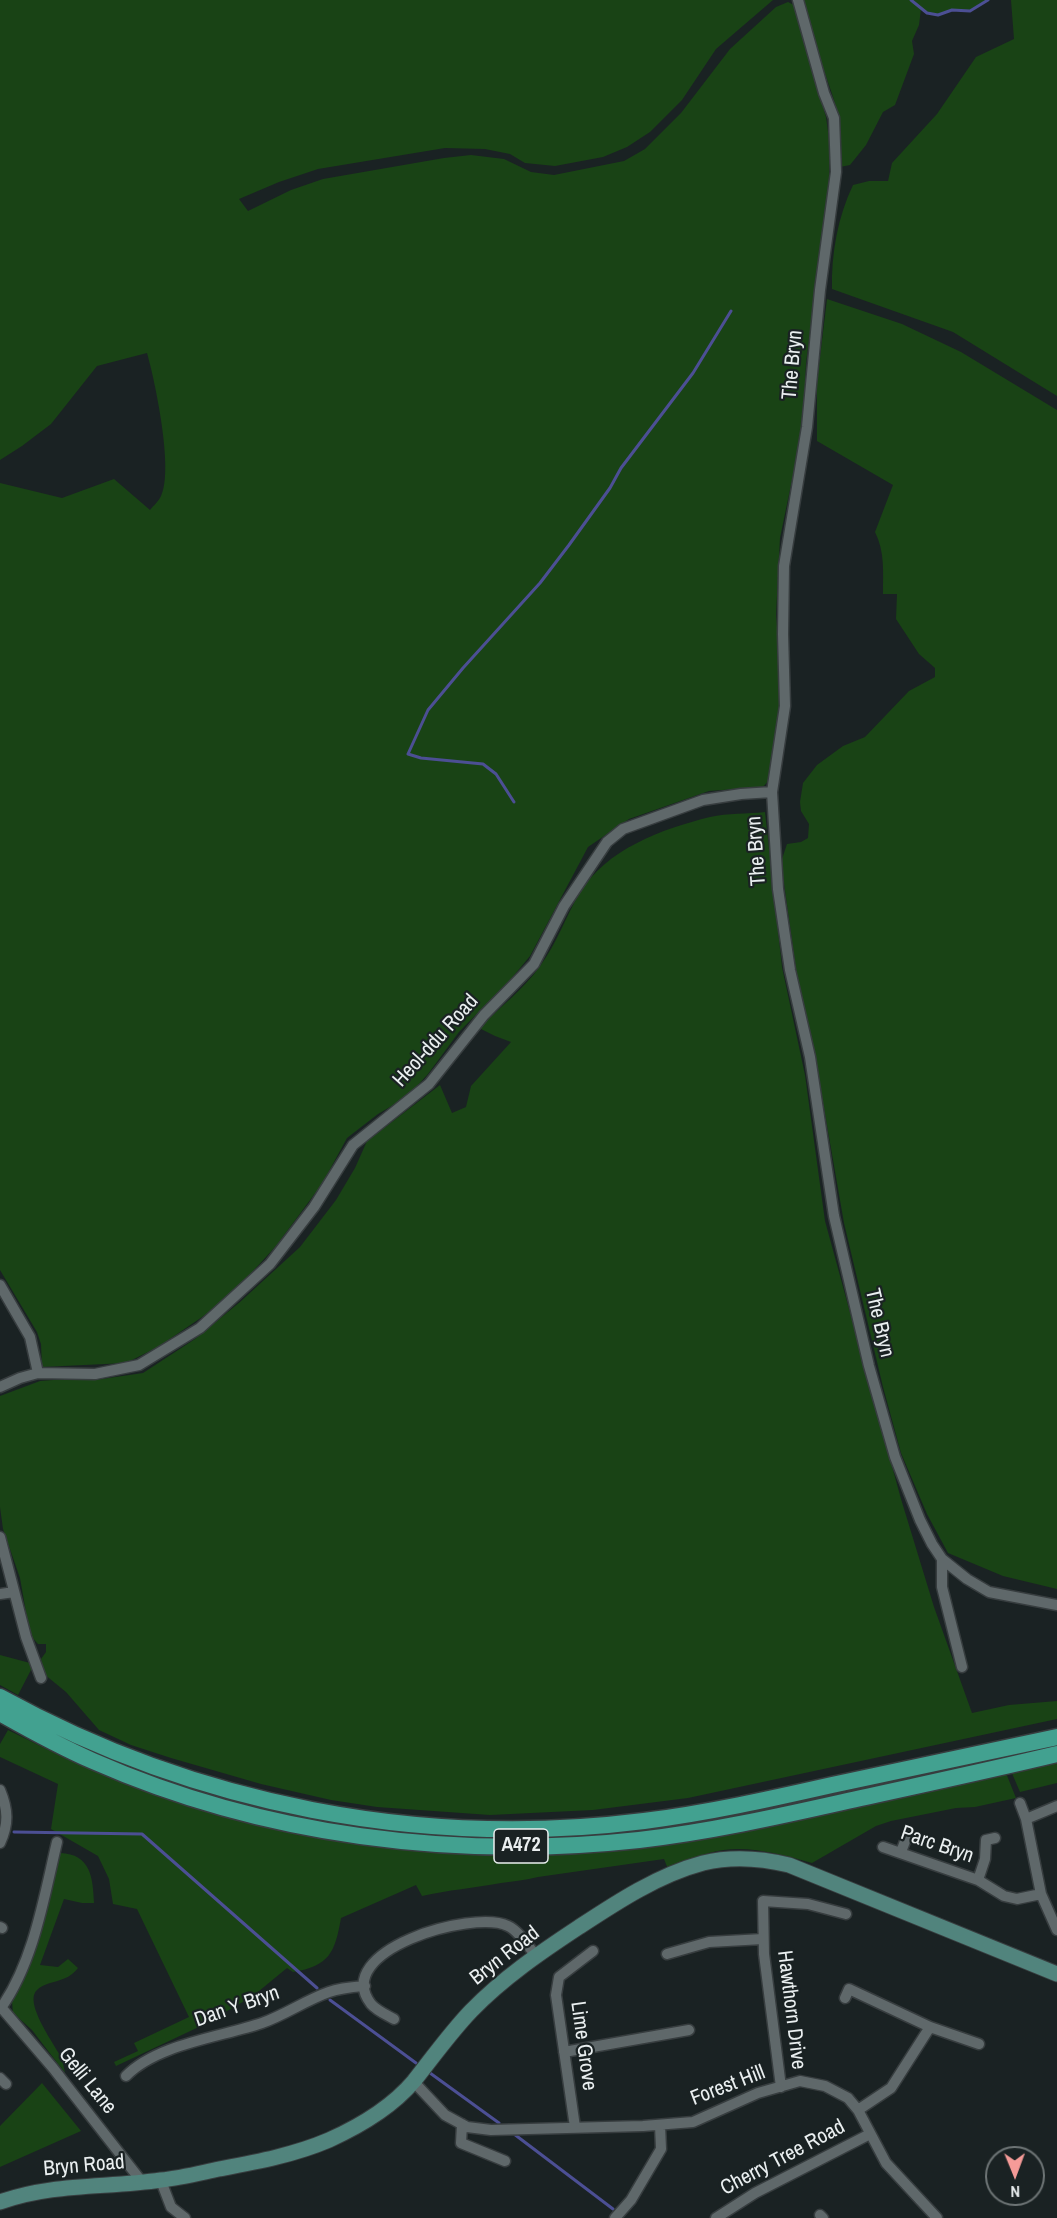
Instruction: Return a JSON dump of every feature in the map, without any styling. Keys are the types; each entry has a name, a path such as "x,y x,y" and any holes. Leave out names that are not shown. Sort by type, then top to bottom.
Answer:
{"main road":[{"name":"A472","path":"0,1697 103,1748 228,1791 288,1806 347,1817 465,1828 582,1827 668,1818 769,1799 1057,1737"},
{"name":"A472","path":"0,1713 91,1760 167,1790 219,1807 344,1834 466,1845 583,1845 682,1834 761,1820 1057,1754"}],"street":[{"name":"The Bryn","path":"798,0 824,93 834,118 836,172 820,290 807,427 784,566 785,706 772,792 778,889 790,970 810,1057 834,1216 869,1366 895,1457 920,1520 942,1559 967,1579 989,1592 1057,1605"},
{"name":"Heol-ddu Road","path":"38,1373 95,1374 139,1365 200,1328 270,1264 314,1207 353,1145 429,1084 484,1015 534,964 564,906 607,842 623,829 703,800 772,792"},
{"path":"0,1285 30,1337 38,1373 0,1387"},
{"path":"0,1537 26,1637 41,1678"},
{"path":"942,1559 942,1587 962,1667"},
{"path":"0,1594 14,1592"},
{"path":"0,1790 7,1807 6,1830 0,1843"},
{"path":"1020,1803 1026,1819 1041,1894 1056,1926"},
{"path":"1026,1819 1057,1806"},
{"path":"901,1852 907,1836"},
{"name":"Parc Bryn","path":"978,1880 985,1859 986,1840 995,1838"},
{"path":"1,2007 13,1989 30,1946 57,1842"},
{"name":"Parc Bryn","path":"883,1847 978,1880 1004,1896 1017,1899 1041,1894"},
{"name":"Bryn Road","path":"0,2202 24,2193 84,2185 161,2181 269,2159 309,2148 368,2120 390,2104 413,2081 472,2010 536,1956 602,1912 668,1875 704,1863 758,1858 789,1865 1057,1974"},
{"name":"Hawthorn Drive","path":"781,2087 763,1939 763,1901 808,1904 846,1914"},
{"path":"394,2019 371,2004 365,1986 368,1970 376,1959 405,1941 449,1926 486,1922 502,1924 513,1929 536,1956"},
{"path":"667,1954 709,1942 763,1939"},
{"name":"Lime Grove","path":"574,2127 556,1995 559,1977 593,1951"},
{"name":"Dan Y Bryn","path":"126,2076 140,2063 153,2057 264,2022 332,1991 365,1986"},
{"path":"845,1998 849,1989 930,2027 979,2044"},
{"name":"Gelli Lane","path":"1,2007 142,2182"},
{"path":"858,2110 891,2088 930,2027"},
{"path":"564,2052 689,2030"},
{"name":"Forest Hill","path":"413,2081 445,2115 467,2127 491,2130 693,2122 758,2094 800,2081 825,2086 848,2098 858,2110 886,2163 937,2218"},
{"path":"462,2124 460,2143 505,2161"},
{"path":"615,2218 631,2200 661,2149 660,2125"},
{"name":"Cherry Tree Road","path":"716,2218 755,2193 870,2134"},
{"path":"161,2181 171,2207 185,2218"}],"green space":[{"path":"0,0 773,0 716,49 682,100 650,132 627,147 603,157 555,166 525,163 510,154 485,149 445,148 318,169 239,199 248,211 291,190 323,179 444,158 471,155 504,159 531,172 554,175 624,161 645,149 681,113 730,49 776,7 788,2 794,5 826,117 830,146 829,182 806,363 803,427 780,538 776,615 781,702 769,780 763,787 709,791 629,819 588,847 530,956 511,979 459,1032 428,1074 407,1097 378,1114 347,1138 322,1184 276,1246 244,1281 208,1313 158,1347 126,1363 42,1367 41,1344 37,1332 0,1270 0,483 62,498 114,479 150,510 160,498 164,484 162,425 147,353 97,366 51,424 0,460"},
{"path":"803,0 988,0 970,11 952,10 938,15 921,9 919,25 912,41 914,54 895,105 883,112 866,145 850,165 840,167 840,123"},
{"path":"1011,0 1057,0 1057,396 953,332 832,289 836,235 853,185 869,181 888,181 892,163 937,114 976,57 1014,39"},
{"path":"827,299 902,324 961,352 1057,410 1057,1589 1003,1576 948,1553 927,1514 901,1453 883,1387 844,1223 821,1091 799,990 781,862 787,844 801,842 808,838 809,824 801,811 800,802 803,783 817,765 843,746 865,737 909,691 935,677 935,668 919,654 896,619 897,594 883,594 882,555 875,532 893,485 817,441 817,382"},
{"path":"765,812 782,967 805,1075 825,1221 901,1499 934,1607 972,1713 1009,1705 1057,1701 1057,1719 688,1798 593,1810 490,1815 377,1807 331,1800 261,1784 171,1758 131,1745 99,1730 66,1692 44,1674 41,1659 46,1652 46,1644 38,1644 30,1635 20,1578 3,1529 0,1507 0,1396 40,1381 95,1380 143,1373 195,1339 240,1302 300,1247 336,1200 355,1168 367,1141 440,1085 452,1113 466,1107 471,1086 511,1042 479,1028 534,974 546,957 579,894 590,878 604,865 637,843 673,828 717,816"},
{"path":"0,1655 30,1663 32,1668 18,1695 0,1685"},
{"path":"8,1730 69,1760 180,1802 243,1820 317,1837 371,1845 534,1854 1006,1773 1016,1798 891,1821 876,1826 812,1863 761,1851 735,1849 709,1853 668,1869 664,1859 422,1896 416,1885 341,1918 333,1949 322,1962 293,1972 287,1968 253,1996 203,2025 116,2066 114,2062 138,2051 134,2043 189,2017 137,1909 113,1904 109,1879 98,1856 51,1829 58,1784 0,1757 0,1744"},
{"path":"1057,1762 1057,1783 1020,1792 1011,1771"},
{"path":"60,1853 70,1854 84,1863 91,1876 94,1903 64,1899 40,1965 58,1967 68,1959 78,1968 68,1977 37,1990 34,1996 37,2014 62,2059 65,2073 32,2030 13,2013 12,2002 25,1973"},
{"path":"42,2083 81,2131 0,2167 0,2126"}],"waterway":[{"path":"911,0 927,13 938,15 952,10 970,11 988,0"},
{"path":"514,802 496,774 483,764 421,758 408,754 428,710 540,583 569,545 610,488 621,468 693,373 731,311"},
{"path":"14,1832 142,1834 317,1988"},
{"path":"330,2000 416,2063"},
{"path":"430,2073 499,2123"},
{"path":"514,2134 613,2209"}]}
